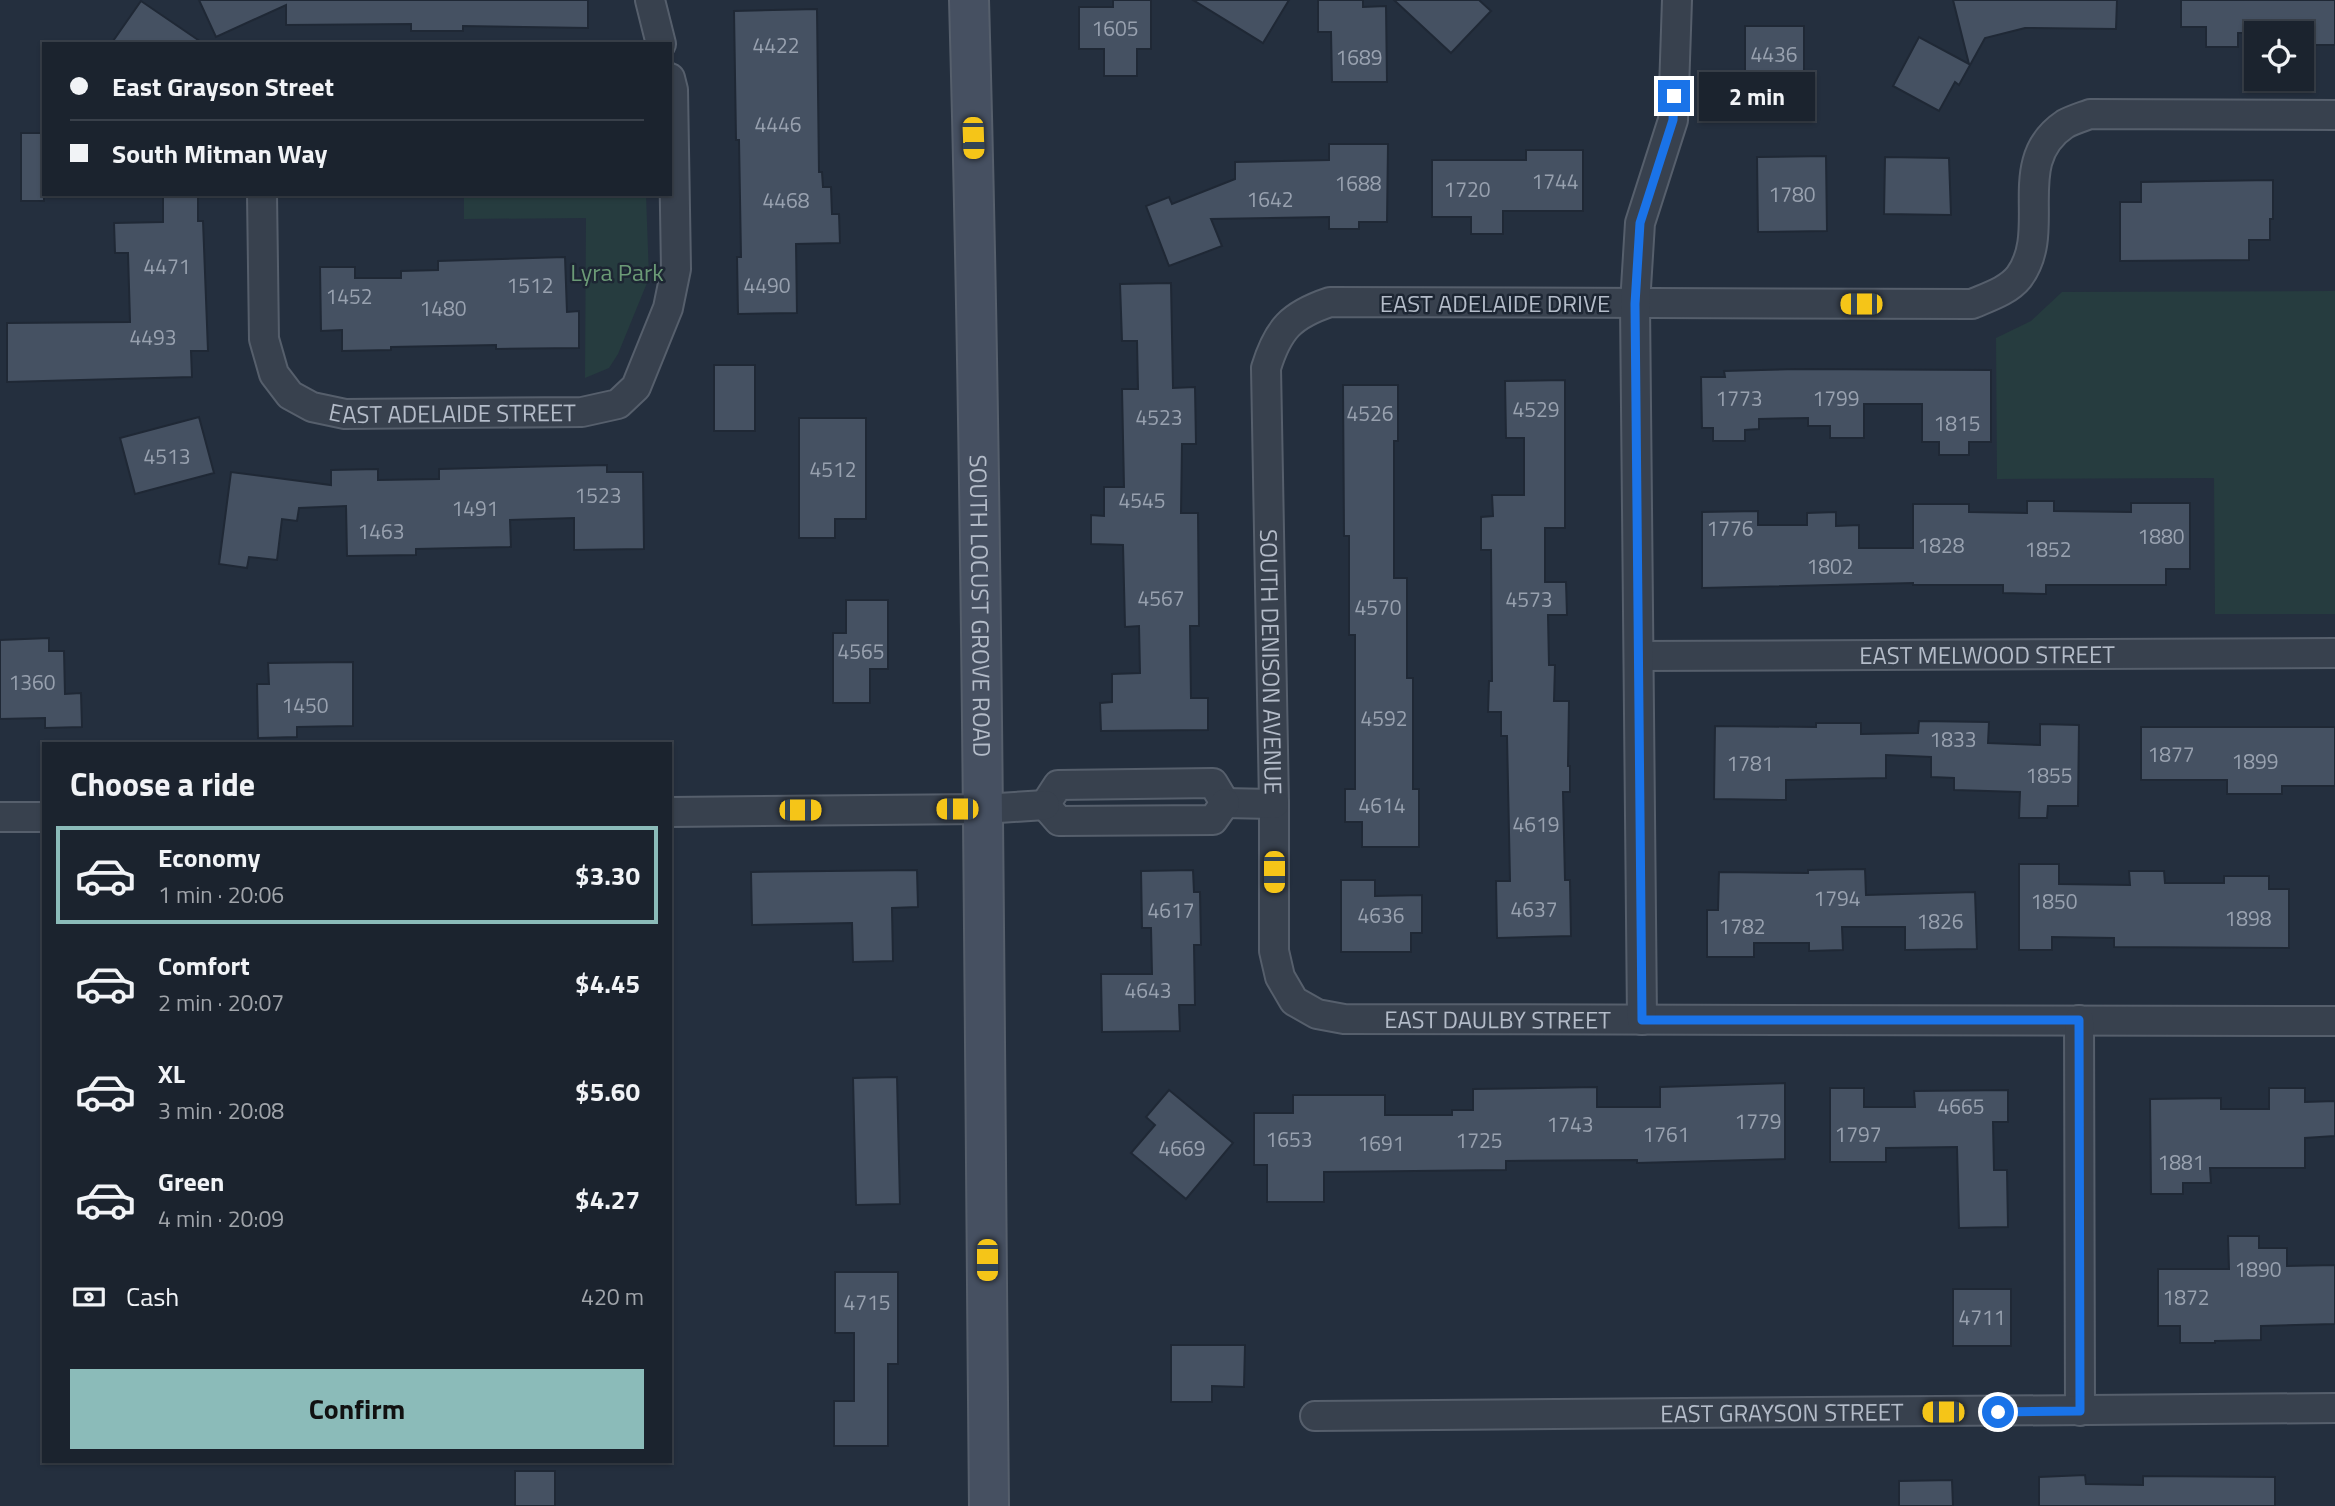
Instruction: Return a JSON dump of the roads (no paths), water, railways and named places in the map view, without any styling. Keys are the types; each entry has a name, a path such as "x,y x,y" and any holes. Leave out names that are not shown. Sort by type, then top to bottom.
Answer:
{"main road":[{"name":"SOUTH LOCUST GROVE ROAD","path":"969,0 983,809 989,1506"}],"street":[{"path":"650,0 660,42"},
{"path":"1642,1020 1635,304 1640,223 1673,120 1677,0"},
{"name":"EAST ADELAIDE DRIVE","path":"1287,324 1306,310 1330,302 1972,304 1998,293 2018,279 2029,259 2034,235 2033,176 2038,156 2048,138 2066,123 2090,114 2335,115"},
{"name":"EAST ADELAIDE STREET","path":"262,196 264,339 274,374 290,395 312,407 345,414 582,412 618,404 636,387 668,307 676,270 672,123"},
{"name":"SOUTH DENISON AVENUE","path":"1287,324 1273,345 1266,368 1274,951 1280,977 1294,1001"},
{"name":"EAST MELWOOD STREET","path":"1639,656 2335,653"},
{"path":"1045,805 1058,785 1200,783 1213,783 1226,803"},
{"path":"1045,805 1059,821 1213,820 1226,803"},
{"path":"1226,803 1274,804"},
{"path":"672,811 983,809 1045,805"},
{"path":"0,817 42,817"},
{"name":"EAST DAULBY STREET","path":"1294,1001 1317,1014 1344,1019 2335,1021"},
{"path":"2079,1020 2080,1411"},
{"name":"EAST GRAYSON STREET","path":"1315,1416 2335,1408"}],"park label":[{"name":"Lyra Park","path":"617,272"}]}
